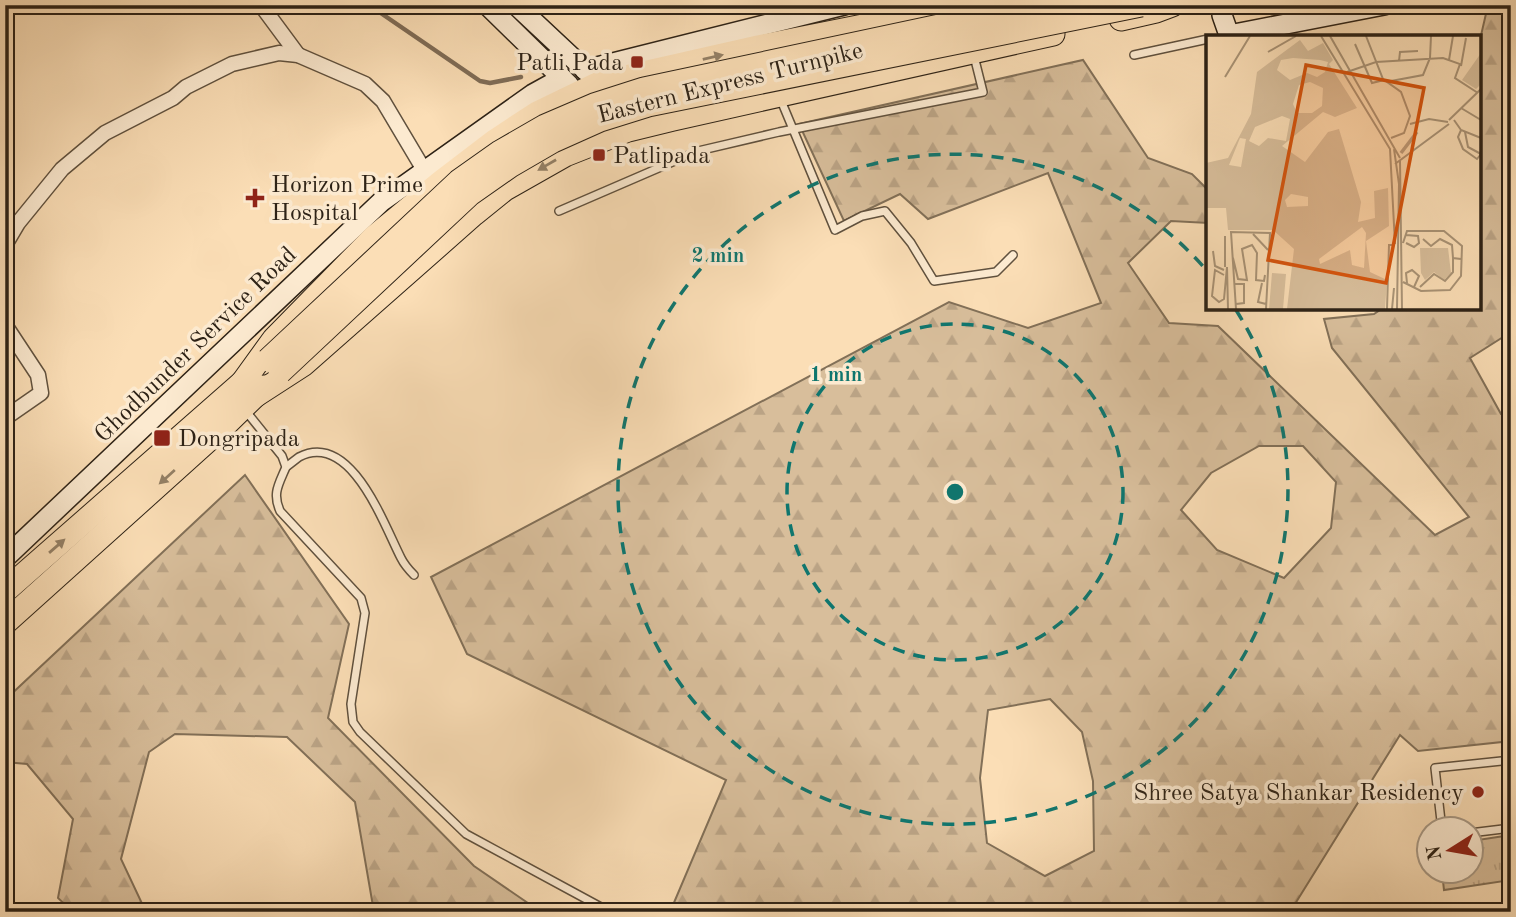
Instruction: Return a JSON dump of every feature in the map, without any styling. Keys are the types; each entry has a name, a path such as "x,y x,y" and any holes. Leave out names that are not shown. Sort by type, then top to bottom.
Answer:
{"main road":[{"name":"Eastern Express Turnpike","path":"245,397 274,339 373,238 442,182 537,113 569,85 592,76 758,47 968,5"},
{"path":"5,622 245,397 459,181 500,152 545,126 594,105 644,89 1038,5"},
{"path":"274,366 470,194 553,141 600,120 648,105 1141,5"},
{"name":"Eastern Express Turnpike","path":"245,397 304,364 505,189 565,155 619,133 778,94 1156,11 1172,5"},
{"path":"5,591 245,397"}],"street":[{"path":"261,5 298,55"},
{"path":"487,5 619,133"},
{"path":"516,5 592,76 619,133"},
{"path":"592,76 844,5"},
{"path":"1222,5 1230,35"},
{"path":"1235,35 1384,5"},
{"path":"5,244 18,223 62,169 105,133 232,64 279,53 298,55 365,84 383,101 424,170"},
{"name":"Ghodbunder Service Road","path":"5,558 381,202 533,94 569,85"},
{"path":"5,325 38,375 41,393 5,418"},
{"path":"1506,912 1511,911"}],"lane":[{"path":"1134,55 1206,39"},
{"path":"559,211 698,151 983,92 974,51"},
{"path":"778,94 835,230 862,216 885,211 911,243 934,281 996,272 1013,255"},
{"path":"245,397 282,456 286,467"},
{"path":"414,575 402,561 380,511 352,471 338,458 320,453 301,456 286,467 276,490 276,501 281,511 361,598 365,613 351,704 353,722 360,732 466,834 610,912"},
{"path":"1440,816 1435,768 1511,760"},
{"path":"1484,831 1511,828"}],"green space":[{"path":"1488,5 1511,5 1511,332 1470,358 1501,414 1511,415 1511,741 1418,751 1400,735 1290,912 670,912 726,780 467,654 431,577 949,302 1028,328 1101,303 1048,173 928,219 900,194 844,221 799,124 1083,60 1148,158 1192,174 1206,188 1206,223 1171,221 1128,263 1169,323 1218,326 1435,535 1469,517 1332,348 1324,319 1374,314 1380,310 1481,310 1481,35","holes":["1259,446 1303,446 1336,482 1331,528 1284,578 1217,550 1181,510 1211,473","1050,699 1082,732 1093,781 1094,851 1045,876 987,843 980,778 988,710"]},
{"path":"245,475 349,624 328,718 474,866 541,912 374,912 355,802 287,737 175,734 149,752 121,859 146,912 73,912 58,898 73,819 27,764 5,762 5,700"},
{"path":"1511,835 1511,880 1484,884 1484,839"},
{"path":"1444,886 1471,886 1444,890"}],"waterway":[{"path":"369,5 480,81 490,83 521,77"}],"place":[{"name":"Patli Pada","path":"637,62"},
{"name":"Patlipada","path":"599,155"},
{"name":"Horizon Prime Hospital","path":"255,198"},
{"name":"Dongripada","path":"162,438"},
{"name":"Shree Satya Shankar Residency","path":"1478,792"}]}
